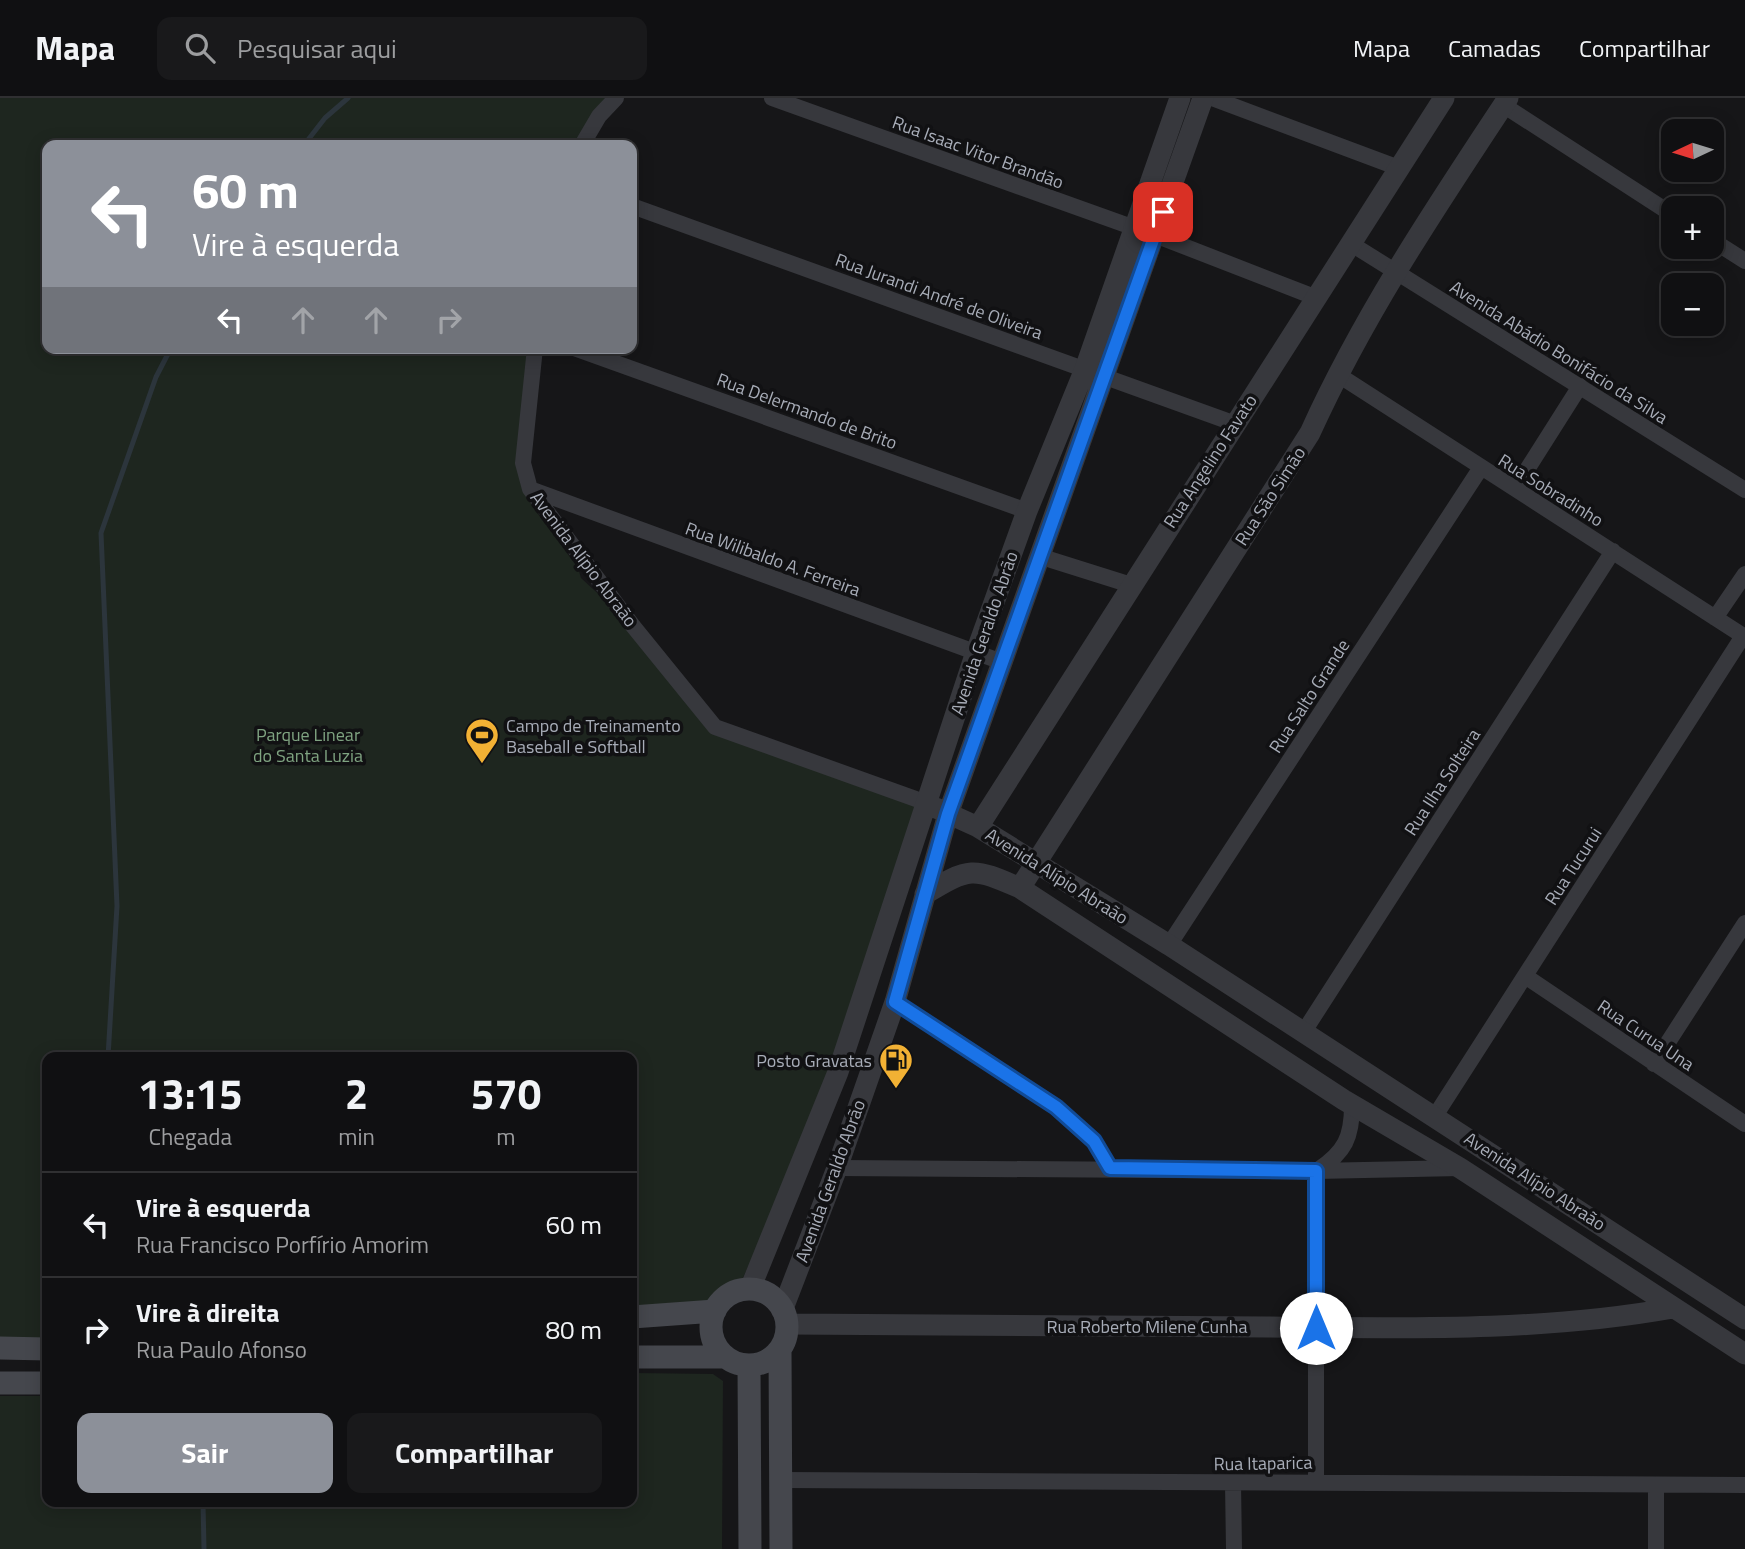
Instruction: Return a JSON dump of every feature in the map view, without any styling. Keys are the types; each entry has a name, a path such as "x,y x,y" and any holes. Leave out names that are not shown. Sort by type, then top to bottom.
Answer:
{"main road":[{"path":"724,1357 712,1336 715,1311 733,1293 750,1289 771,1296 785,1317"},
{"path":"637,1317 715,1311"},
{"name":"Avenida Geraldo Abrão","path":"781,1549 780,1349 785,1317"},
{"path":"0,1348 42,1349"},
{"path":"637,1357 724,1357 749,1365 770,1359 780,1349"},
{"path":"749,1365 750,1549"},
{"path":"0,1383 42,1383"}],"street":[{"path":"585,140 598,116 616,98"},
{"name":"Rua Isaac Vitor Brandão","path":"772,98 1132,227"},
{"name":"Avenida Geraldo Abrão","path":"785,1317 895,1002 948,814 1042,557 1132,227 1180,98"},
{"name":"Avenida Geraldo Abrão","path":"750,1289 838,1072 975,654 1027,511 1094,373 1155,235 1203,98"},
{"path":"1212,98 1399,168"},
{"name":"Rua Angelino Favato","path":"978,827 1233,423 1353,245 1444,98"},
{"path":"1505,102 1661,207"},
{"name":"Rua São Simão","path":"1020,888 1310,433 1337,374 1393,272 1505,102"},
{"name":"Rua Jurandi André de Oliveira","path":"637,208 1233,423"},
{"path":"1155,235 1317,298"},
{"path":"1724,243 1745,244"},
{"name":"Avenida Abádio Bonifácio da Silva","path":"1353,245 1745,490"},
{"path":"1724,248 1745,261"},
{"name":"Avenida Alípio Abraão","path":"534,354 523,463 530,489 633,626 715,727 927,803 978,827 1169,945 1745,1319"},
{"name":"Rua Delermando de Brito","path":"591,354 1027,511"},
{"name":"Rua Sobradinho","path":"1337,374 1480,469 1516,487 1744,637"},
{"path":"1516,487 1580,386"},
{"name":"Rua Salto Grande","path":"1169,945 1480,469"},
{"name":"Rua Wilibaldo A. Ferreira","path":"530,489 1002,662"},
{"name":"Rua Ilha Solteira","path":"1303,1033 1613,551"},
{"path":"1042,557 1131,585"},
{"path":"1716,618 1745,574"},
{"name":"Rua Tucurui","path":"1435,1116 1744,637"},
{"name":"Avenida Alípio Abraão","path":"925,894 956,875 972,871 986,873 1020,888 1352,1105 1460,1168 1745,1354"},
{"path":"1654,1064 1745,923"},
{"name":"Rua Curua Una","path":"1525,976 1745,1124"},
{"path":"895,1002 1056,1107 1094,1141 1110,1168"},
{"path":"838,1072 865,1083"},
{"path":"1316,1171 1334,1159 1349,1140 1352,1105 1368,1074"},
{"path":"837,1168 1316,1171 1460,1168"},
{"path":"1316,1171 1316,1482"},
{"name":"Rua Roberto Milene Cunha","path":"785,1317 1316,1328 1549,1325 1607,1320 1673,1308"},
{"name":"Rua Itaparica","path":"782,1480 1316,1482 1656,1487 1745,1485"},
{"path":"1233,1483 1234,1549"},
{"path":"1656,1487 1656,1549"}],"green space":[{"name":"Parque Linear do Santa Luzia","path":"0,98 616,98 586,140 42,140 42,354 534,354 523,463 535,510 578,568 581,578 633,626 715,727 927,803 838,1072 741,1282 711,1306 637,1311 637,1052 42,1052 42,1349 0,1348"},
{"path":"637,1373 713,1374 723,1381 722,1549 0,1549 0,1396 42,1396 42,1507 637,1507"}],"waterway":[{"path":"308,140 325,118 348,98"},
{"path":"108,1052 117,906 101,533 156,377 168,354"},
{"path":"203,1507 204,1549"}],"place":[{"name":"Campo de Treinamento Baseball e Softball","path":"482,765"},
{"name":"Posto Gravatas","path":"896,1090"}],"route":[{"path":"1163,212 948,814 895,1002 1056,1107 1094,1141 1110,1168 1316,1171 1316,1328"}]}
